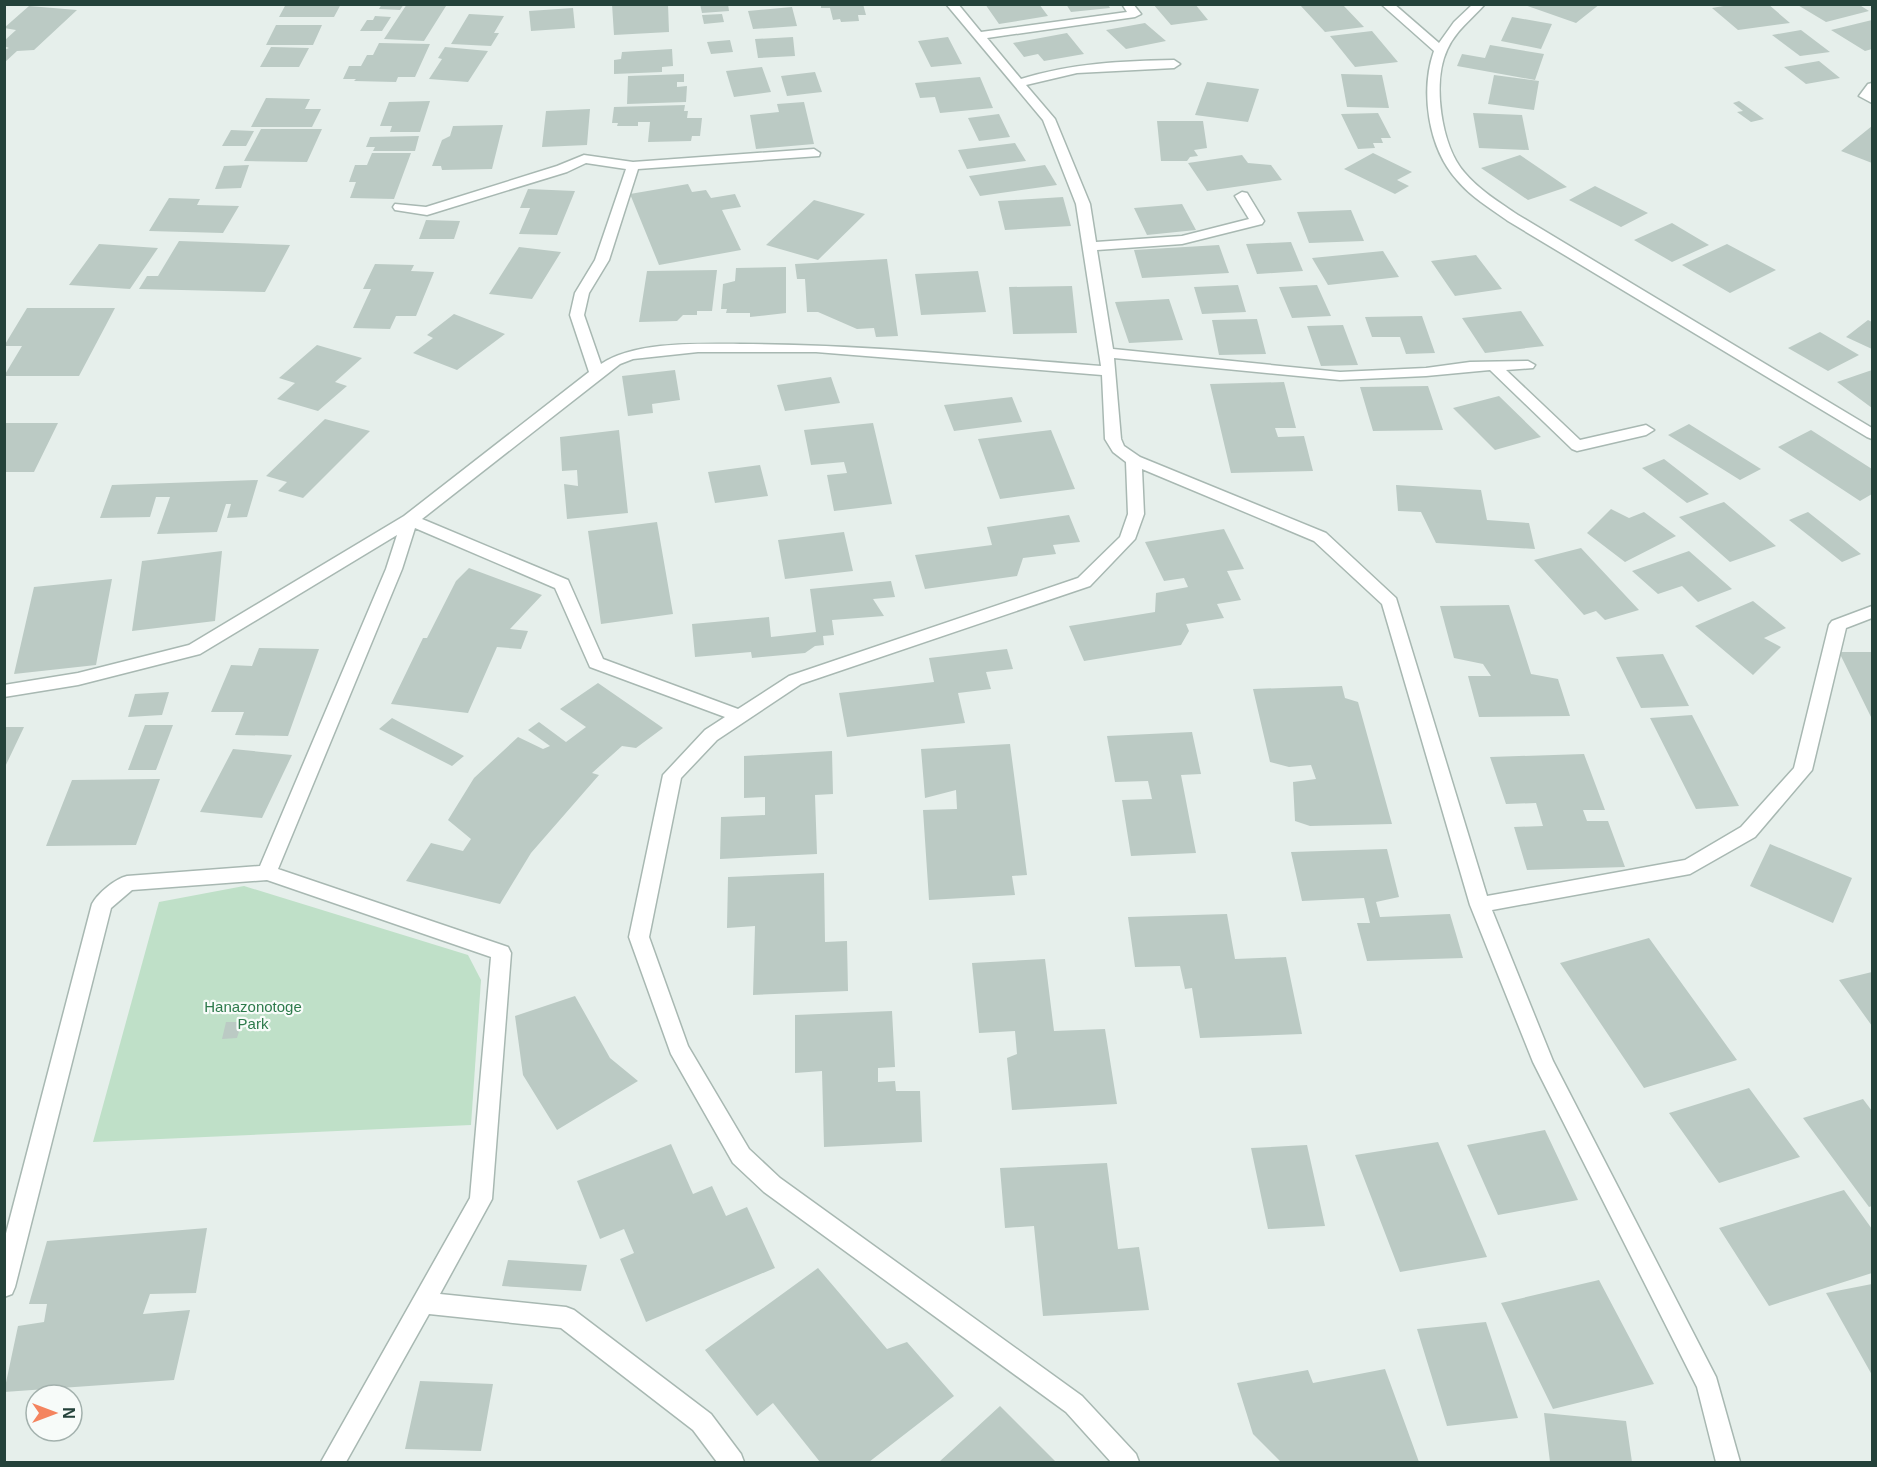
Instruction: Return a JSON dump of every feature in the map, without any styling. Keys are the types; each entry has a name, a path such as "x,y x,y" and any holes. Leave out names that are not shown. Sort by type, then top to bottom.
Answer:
{"street":[{"path":"951,4 1049,119 1083,204 1108,362 1113,440 1118,449 1134,460 1320,537 1390,602 1480,905 1543,1062 1708,1385 1728,1462"},
{"path":"979,36 1135,14 1126,4"},
{"path":"1386,4 1440,50"},
{"path":"1480,4 1462,19 1440,50 1435,80 1435,109 1441,142 1454,168 1476,192 1513,218 1872,434"},
{"path":"1020,83 1040,76 1099,66 1174,64"},
{"path":"1872,87 1865,96 1872,99"},
{"path":"400,207 427,211 525,179 562,170 584,159 633,166 814,153"},
{"path":"597,373 577,315 582,293 602,260 633,166"},
{"path":"1089,247 1182,240 1257,221 1242,196"},
{"path":"4,691 78,679 194,650 410,520 597,373 615,361 631,355 698,348 816,348 1340,376 1528,365"},
{"path":"1494,366 1577,446 1646,430"},
{"path":"1127,1462 1074,1404 771,1185 741,1156 678,1048 639,937 672,775 711,735 795,680 1084,582 1127,539 1136,514 1134,460"},
{"path":"410,520 562,584 596,663 740,716"},
{"path":"267,873 394,569 410,520"},
{"path":"1480,905 1690,867 1748,831 1803,770 1838,625 1872,612"},
{"path":"4,1287 102,904 127,883 267,873 501,953 481,1199 333,1462"},
{"path":"422,1303 566,1318 702,1422 732,1462"}],"green space":[{"name":"Hanazonotoge Park","path":"244,886 468,955 481,980 471,1125 93,1142 159,902"}],"building":[{"path":"286,4 341,4 334,17 279,17"},
{"path":"382,4 404,4 400,10 379,9"},
{"path":"407,4 446,6 424,41 384,39"},
{"path":"612,4 668,4 669,32 614,35"},
{"path":"700,4 728,4 729,11 702,13"},
{"path":"863,4 866,15 858,15 859,21 833,20 830,8 821,8 821,5"},
{"path":"985,4 1039,4 1048,16 999,24"},
{"path":"1066,4 1108,4 1110,8 1071,12"},
{"path":"1153,4 1195,4 1208,20 1171,25"},
{"path":"1522,4 1600,4 1576,23"},
{"path":"1735,4 1768,4 1790,23 1738,30 1712,8"},
{"path":"1796,4 1858,4 1869,11 1826,22"},
{"path":"1300,5 1343,5 1364,27 1325,32"},
{"path":"29,6 77,10 34,50 17,51 4,63 4,50 9,48 4,46 4,41 16,30 4,28"},
{"path":"792,7 797,26 753,29 748,11"},
{"path":"573,8 575,28 531,31 529,11"},
{"path":"469,14 504,16 494,33 499,33 491,46 451,44"},
{"path":"722,14 724,22 704,24 702,15"},
{"path":"375,16 391,17 382,31 360,31 367,20 373,20"},
{"path":"1512,17 1552,24 1541,49 1501,41"},
{"path":"1872,20 1872,49 1865,51 1831,30"},
{"path":"1145,23 1166,41 1126,49 1106,30"},
{"path":"276,25 322,25 313,45 266,45"},
{"path":"1801,30 1830,52 1800,56 1772,35"},
{"path":"1372,31 1398,62 1355,67 1330,36"},
{"path":"1067,33 1084,54 1044,61 1038,54 1024,57 1013,43"},
{"path":"793,37 795,56 758,58 755,39"},
{"path":"948,37 962,64 931,67 918,41"},
{"path":"730,40 733,52 711,54 707,42"},
{"path":"379,43 430,44 415,77 398,77 396,82 343,79 349,66 361,66 367,55 373,55"},
{"path":"1490,45 1544,54 1535,80 1457,66 1462,54 1485,58"},
{"path":"271,47 309,48 299,67 260,67"},
{"path":"445,47 488,51 468,82 429,79 442,59 438,58"},
{"path":"672,49 673,66 662,67 662,72 614,74 614,60 621,59 622,52"},
{"path":"1819,61 1840,78 1806,84 1784,67"},
{"path":"762,67 771,92 734,97 726,71"},
{"path":"815,72 822,92 787,96 781,76"},
{"path":"684,74 684,82 677,82 677,87 687,86 686,102 627,104 628,76"},
{"path":"1341,74 1382,75 1389,108 1347,107"},
{"path":"1494,75 1539,81 1534,110 1488,104"},
{"path":"980,77 993,108 940,113 935,97 920,98 915,83"},
{"path":"1207,82 1259,89 1248,122 1195,115"},
{"path":"266,98 310,99 305,109 321,109 312,127 251,127"},
{"path":"430,101 420,132 390,132 392,126 380,126 389,102"},
{"path":"1739,101 1764,119 1751,122 1737,112 1743,111 1733,103"},
{"path":"804,102 814,144 756,149 750,115 779,112 777,104"},
{"path":"685,105 684,111 688,111 687,118 702,118 700,136 692,136 691,141 648,142 650,122 638,122 638,126 617,126 618,123 612,123 614,107"},
{"path":"590,109 587,145 542,147 546,111"},
{"path":"1378,113 1391,138 1381,138 1383,143 1373,143 1375,148 1358,149 1341,114"},
{"path":"1473,113 1522,115 1529,150 1479,148"},
{"path":"999,114 1010,137 979,141 968,118"},
{"path":"1157,121 1203,121 1207,148 1194,150 1198,156 1190,157 1187,161 1161,161"},
{"path":"503,125 492,169 442,170 441,166 432,166 442,140 450,136 453,126"},
{"path":"1872,126 1872,163 1841,151"},
{"path":"261,129 322,129 307,162 244,161"},
{"path":"231,130 254,131 246,146 222,146"},
{"path":"419,136 415,151 373,151 375,147 366,147 370,137"},
{"path":"1015,143 1026,161 967,169 958,150"},
{"path":"372,153 411,153 394,199 350,198 356,182 349,182 355,165 367,165"},
{"path":"1373,153 1412,172 1397,180 1409,186 1395,194 1344,169"},
{"path":"1242,155 1248,163 1271,165 1282,180 1207,191 1188,163"},
{"path":"1520,155 1567,187 1528,200 1481,168"},
{"path":"249,165 241,188 215,189 224,166"},
{"path":"1045,165 1057,185 980,196 969,176"},
{"path":"688,184 692,192 706,190 711,198 735,194 741,207 722,210 741,250 659,265 630,194"},
{"path":"1595,186 1648,213 1621,227 1569,200"},
{"path":"528,189 575,191 557,235 519,234 530,208 520,208"},
{"path":"1063,197 1071,226 1005,230 998,201"},
{"path":"169,198 200,199 197,205 239,206 223,233 149,231"},
{"path":"814,200 865,214 818,260 766,245"},
{"path":"1182,204 1196,230 1147,235 1134,208"},
{"path":"1351,210 1364,241 1309,243 1297,212"},
{"path":"426,220 460,221 454,239 419,239"},
{"path":"1672,223 1709,245 1672,262 1634,240"},
{"path":"179,241 290,245 265,292 139,289 147,276 158,276"},
{"path":"1291,242 1303,271 1257,274 1246,244"},
{"path":"99,244 158,248 130,289 69,285"},
{"path":"1727,244 1776,270 1730,293 1682,265"},
{"path":"1219,245 1229,273 1142,278 1134,250"},
{"path":"519,247 561,252 532,299 489,294"},
{"path":"1383,251 1399,277 1328,285 1312,258"},
{"path":"1476,255 1502,289 1455,296 1431,261"},
{"path":"887,259 898,336 876,337 874,328 857,329 818,312 807,312 805,279 797,279 795,264"},
{"path":"375,264 414,265 411,271 434,272 416,316 396,316 390,329 353,328 371,289 363,289"},
{"path":"786,267 786,313 750,317 750,313 726,313 727,309 721,309 723,284 735,281 736,268"},
{"path":"717,270 712,311 697,311 697,315 683,315 677,321 639,322 647,271"},
{"path":"978,271 986,312 921,315 915,274"},
{"path":"1238,285 1246,312 1202,314 1194,287"},
{"path":"1317,285 1331,316 1292,318 1279,287"},
{"path":"1072,286 1077,333 1013,334 1009,287"},
{"path":"1169,299 1183,340 1129,343 1115,302"},
{"path":"27,308 115,308 79,376 4,376 22,346 4,346"},
{"path":"1521,311 1544,346 1485,353 1462,318"},
{"path":"454,314 505,334 457,370 413,353 433,338 427,335"},
{"path":"1422,316 1435,353 1406,354 1400,337 1372,337 1365,317"},
{"path":"1257,319 1266,354 1219,355 1212,320"},
{"path":"1868,320 1872,322 1872,349 1846,337"},
{"path":"1343,325 1358,365 1321,366 1307,326"},
{"path":"1820,332 1859,355 1828,371 1788,348"},
{"path":"317,345 362,358 335,382 347,386 318,411 277,399 295,383 279,378"},
{"path":"675,370 680,400 652,404 653,413 628,416 622,376"},
{"path":"1872,370 1872,408 1837,382"},
{"path":"831,377 840,403 785,411 777,385"},
{"path":"1284,382 1296,428 1275,428 1278,437 1304,436 1313,471 1231,473 1210,384"},
{"path":"1428,386 1443,430 1373,431 1360,387"},
{"path":"1499,396 1541,437 1495,450 1453,408"},
{"path":"1012,397 1022,422 954,431 944,405"},
{"path":"325,419 370,431 303,498 278,491 287,482 266,476"},
{"path":"4,423 58,423 34,472 4,472"},
{"path":"873,423 892,504 834,511 827,475 847,473 844,462 811,465 804,430"},
{"path":"1689,424 1761,469 1740,480 1668,435"},
{"path":"619,430 628,513 567,519 564,484 578,486 577,470 562,471 560,437"},
{"path":"1051,430 1075,489 1000,499 978,439"},
{"path":"1811,430 1872,469 1872,494 1860,501 1778,447"},
{"path":"1664,459 1709,494 1687,503 1642,468"},
{"path":"760,465 768,496 715,503 708,472"},
{"path":"258,480 247,517 227,518 231,504 226,504 217,532 157,534 170,497 156,497 150,517 100,518 112,485"},
{"path":"1396,485 1481,490 1487,520 1529,523 1535,549 1436,543 1421,512 1398,511"},
{"path":"1724,502 1776,546 1730,562 1679,517"},
{"path":"1611,509 1629,518 1644,512 1676,536 1625,562 1587,533"},
{"path":"1808,512 1861,554 1842,562 1789,520"},
{"path":"1069,515 1080,542 1053,545 1056,554 1023,558 1017,576 925,589 915,555 992,545 987,527"},
{"path":"657,522 673,614 601,624 588,531"},
{"path":"1224,529 1244,569 1227,571 1241,600 1217,604 1224,618 1186,624 1189,631 1181,645 1084,661 1069,626 1155,612 1156,593 1188,587 1184,578 1164,581 1145,542"},
{"path":"844,532 853,571 785,579 778,540"},
{"path":"1581,548 1639,610 1605,620 1596,611 1584,615 1534,560"},
{"path":"222,551 215,621 132,631 142,561"},
{"path":"1689,551 1732,589 1698,602 1682,586 1658,594 1632,571"},
{"path":"469,568 542,595 510,629 528,631 521,649 497,647 468,713 391,704 423,638 427,638 456,581"},
{"path":"112,579 96,665 14,674 34,587"},
{"path":"891,581 895,597 873,599 884,616 832,620 834,635 823,636 824,645 815,646 805,653 752,658 751,652 695,657 692,624 769,617 771,637 816,632 810,589"},
{"path":"1753,601 1786,628 1764,638 1781,647 1753,675 1695,626"},
{"path":"1509,605 1531,674 1558,679 1570,716 1479,717 1468,676 1491,676 1483,664 1454,658 1440,606"},
{"path":"259,648 319,649 288,736 235,735 244,712 211,712 231,665 252,666"},
{"path":"1007,649 1013,669 986,672 991,689 958,693 965,723 847,737 839,693 934,682 929,658"},
{"path":"1839,652 1872,652 1872,719"},
{"path":"1663,654 1689,706 1641,708 1616,657"},
{"path":"598,683 663,728 636,748 622,746 592,773 599,775 531,853 500,904 406,881 431,843 463,851 471,839 448,820 474,778 518,737 543,749 550,746 528,730 539,722 566,742 586,727 560,709"},
{"path":"1342,686 1345,698 1358,702 1392,824 1310,826 1295,821 1293,782 1316,779 1311,765 1289,767 1270,762 1253,689"},
{"path":"169,692 162,715 128,717 135,694"},
{"path":"1692,715 1739,806 1696,809 1650,718"},
{"path":"392,718 464,756 452,766 379,729"},
{"path":"145,725 173,725 156,770 128,770"},
{"path":"4,727 24,727 4,769"},
{"path":"1192,732 1201,774 1181,775 1196,853 1131,856 1122,800 1152,799 1148,781 1115,782 1107,736"},
{"path":"1010,744 1027,875 1012,876 1015,895 929,900 923,810 957,809 956,790 925,798 921,749"},
{"path":"233,749 292,755 262,818 200,812"},
{"path":"832,751 833,794 815,795 817,854 720,859 721,817 765,815 765,797 744,798 744,756"},
{"path":"1584,754 1605,810 1583,810 1587,821 1608,821 1625,867 1527,870 1514,827 1543,826 1536,803 1506,804 1490,757"},
{"path":"160,779 136,845 46,846 72,780"},
{"path":"1770,844 1852,878 1833,923 1750,886"},
{"path":"1387,849 1399,897 1376,902 1380,917 1450,914 1463,958 1367,961 1357,923 1370,923 1364,898 1302,901 1291,852"},
{"path":"824,873 825,942 847,941 848,991 753,995 755,926 727,928 728,877"},
{"path":"1227,914 1235,959 1286,957 1302,1034 1200,1038 1192,988 1185,989 1180,966 1135,967 1128,917"},
{"path":"1649,938 1737,1060 1644,1088 1560,963"},
{"path":"1045,959 1054,1031 1105,1029 1117,1104 1012,1110 1007,1058 1017,1054 1015,1031 979,1033 972,963"},
{"path":"1872,972 1872,1026 1839,980"},
{"path":"575,996 610,1058 638,1081 557,1130 523,1075 515,1016"},
{"path":"892,1011 895,1067 878,1068 878,1082 895,1081 896,1091 920,1091 922,1142 824,1147 822,1071 795,1073 795,1015"},
{"path":"226,1022 242,1022 237,1038 222,1039"},
{"path":"1749,1088 1800,1157 1719,1183 1669,1113"},
{"path":"1863,1099 1872,1111 1872,1206 1869,1207 1803,1118"},
{"path":"1545,1130 1578,1200 1498,1215 1467,1145"},
{"path":"1438,1142 1487,1257 1400,1272 1355,1155"},
{"path":"671,1144 693,1194 712,1186 726,1216 747,1207 775,1268 646,1322 620,1259 634,1253 624,1229 600,1239 577,1181"},
{"path":"1307,1145 1325,1226 1268,1229 1251,1148"},
{"path":"1107,1163 1118,1249 1139,1247 1149,1310 1043,1316 1034,1226 1005,1228 1000,1168"},
{"path":"1844,1190 1872,1229 1872,1273 1769,1306 1719,1228"},
{"path":"207,1228 196,1293 150,1294 143,1314 190,1310 174,1380 84,1386 84,1383 24,1383 24,1391 4,1392 18,1326 44,1322 47,1304 29,1304 47,1241"},
{"path":"508,1260 587,1265 581,1291 502,1286"},
{"path":"818,1268 887,1349 907,1342 954,1396 869,1462 820,1462 773,1403 757,1416 705,1350"},
{"path":"1599,1280 1654,1384 1553,1409 1501,1303"},
{"path":"1872,1284 1872,1375 1826,1293"},
{"path":"1486,1322 1518,1418 1447,1426 1417,1329"},
{"path":"1385,1369 1419,1462 1281,1462 1253,1434 1237,1383 1308,1370 1313,1383"},
{"path":"420,1381 493,1384 481,1451 405,1449"},
{"path":"1000,1406 1056,1462 939,1462"},
{"path":"1544,1413 1626,1421 1632,1462 1550,1462"}]}
